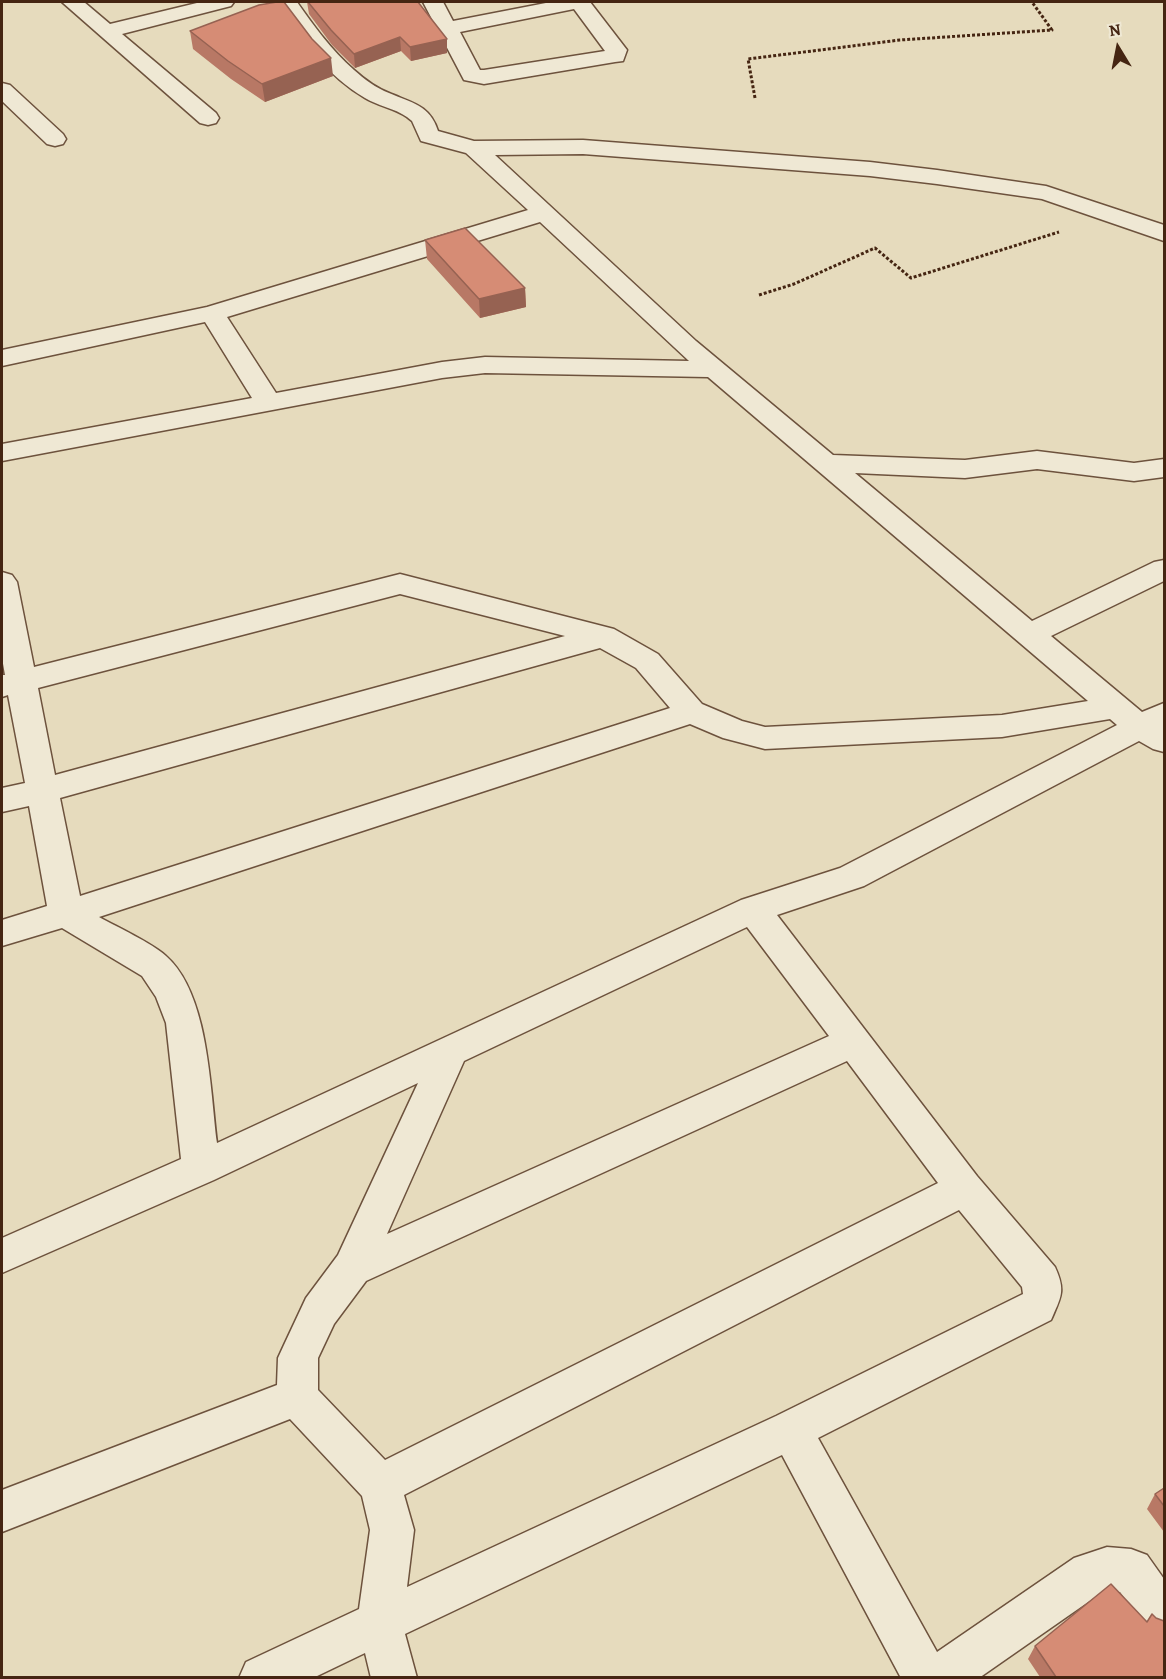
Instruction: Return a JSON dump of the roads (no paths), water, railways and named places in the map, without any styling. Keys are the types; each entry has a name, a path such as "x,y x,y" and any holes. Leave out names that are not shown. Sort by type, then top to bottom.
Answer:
{"street":[{"path":"72,2 208,118"},
{"path":"107,31 224,2"},
{"path":"287,2 317,47 335,65 374,94 413,110 434,138 474,148 583,147 858,168 936,177 1046,193 1151,226 1164,234"},
{"path":"433,2 475,77 496,76 615,56 616,50 580,2 448,28"},
{"path":"2,90 55,139"},
{"path":"474,148 714,369 1028,634 1146,722"},
{"path":"2,358 212,313 544,213"},
{"path":"212,313 269,403"},
{"path":"2,453 442,370 485,365 714,369"},
{"path":"825,463 965,469 1037,460 1134,472 1164,468"},
{"path":"1028,634 1164,568"},
{"path":"2,582 12,684 42,791 66,914 154,966 172,991 184,1023 201,1167"},
{"path":"12,684 391,584 418,587 603,636 647,661 691,712 734,730 765,738 1146,722"},
{"path":"2,800 42,791 603,636"},
{"path":"2,933 691,712"},
{"path":"2,1256 450,1052 753,909 852,877 1146,722"},
{"path":"262,1677 791,1430 1037,1307 1043,1293 1041,1280 964,1188 753,909"},
{"path":"352,1268 855,1041"},
{"path":"394,1677 380,1622 392,1530 380,1485 297,1397 298,1358 320,1311 352,1268 450,1052"},
{"path":"380,1485 964,1188"},
{"path":"2,1511 297,1397"},
{"path":"791,1430 926,1677"},
{"path":"939,1677 1090,1574 1107,1569 1131,1571 1164,1614"}]}
